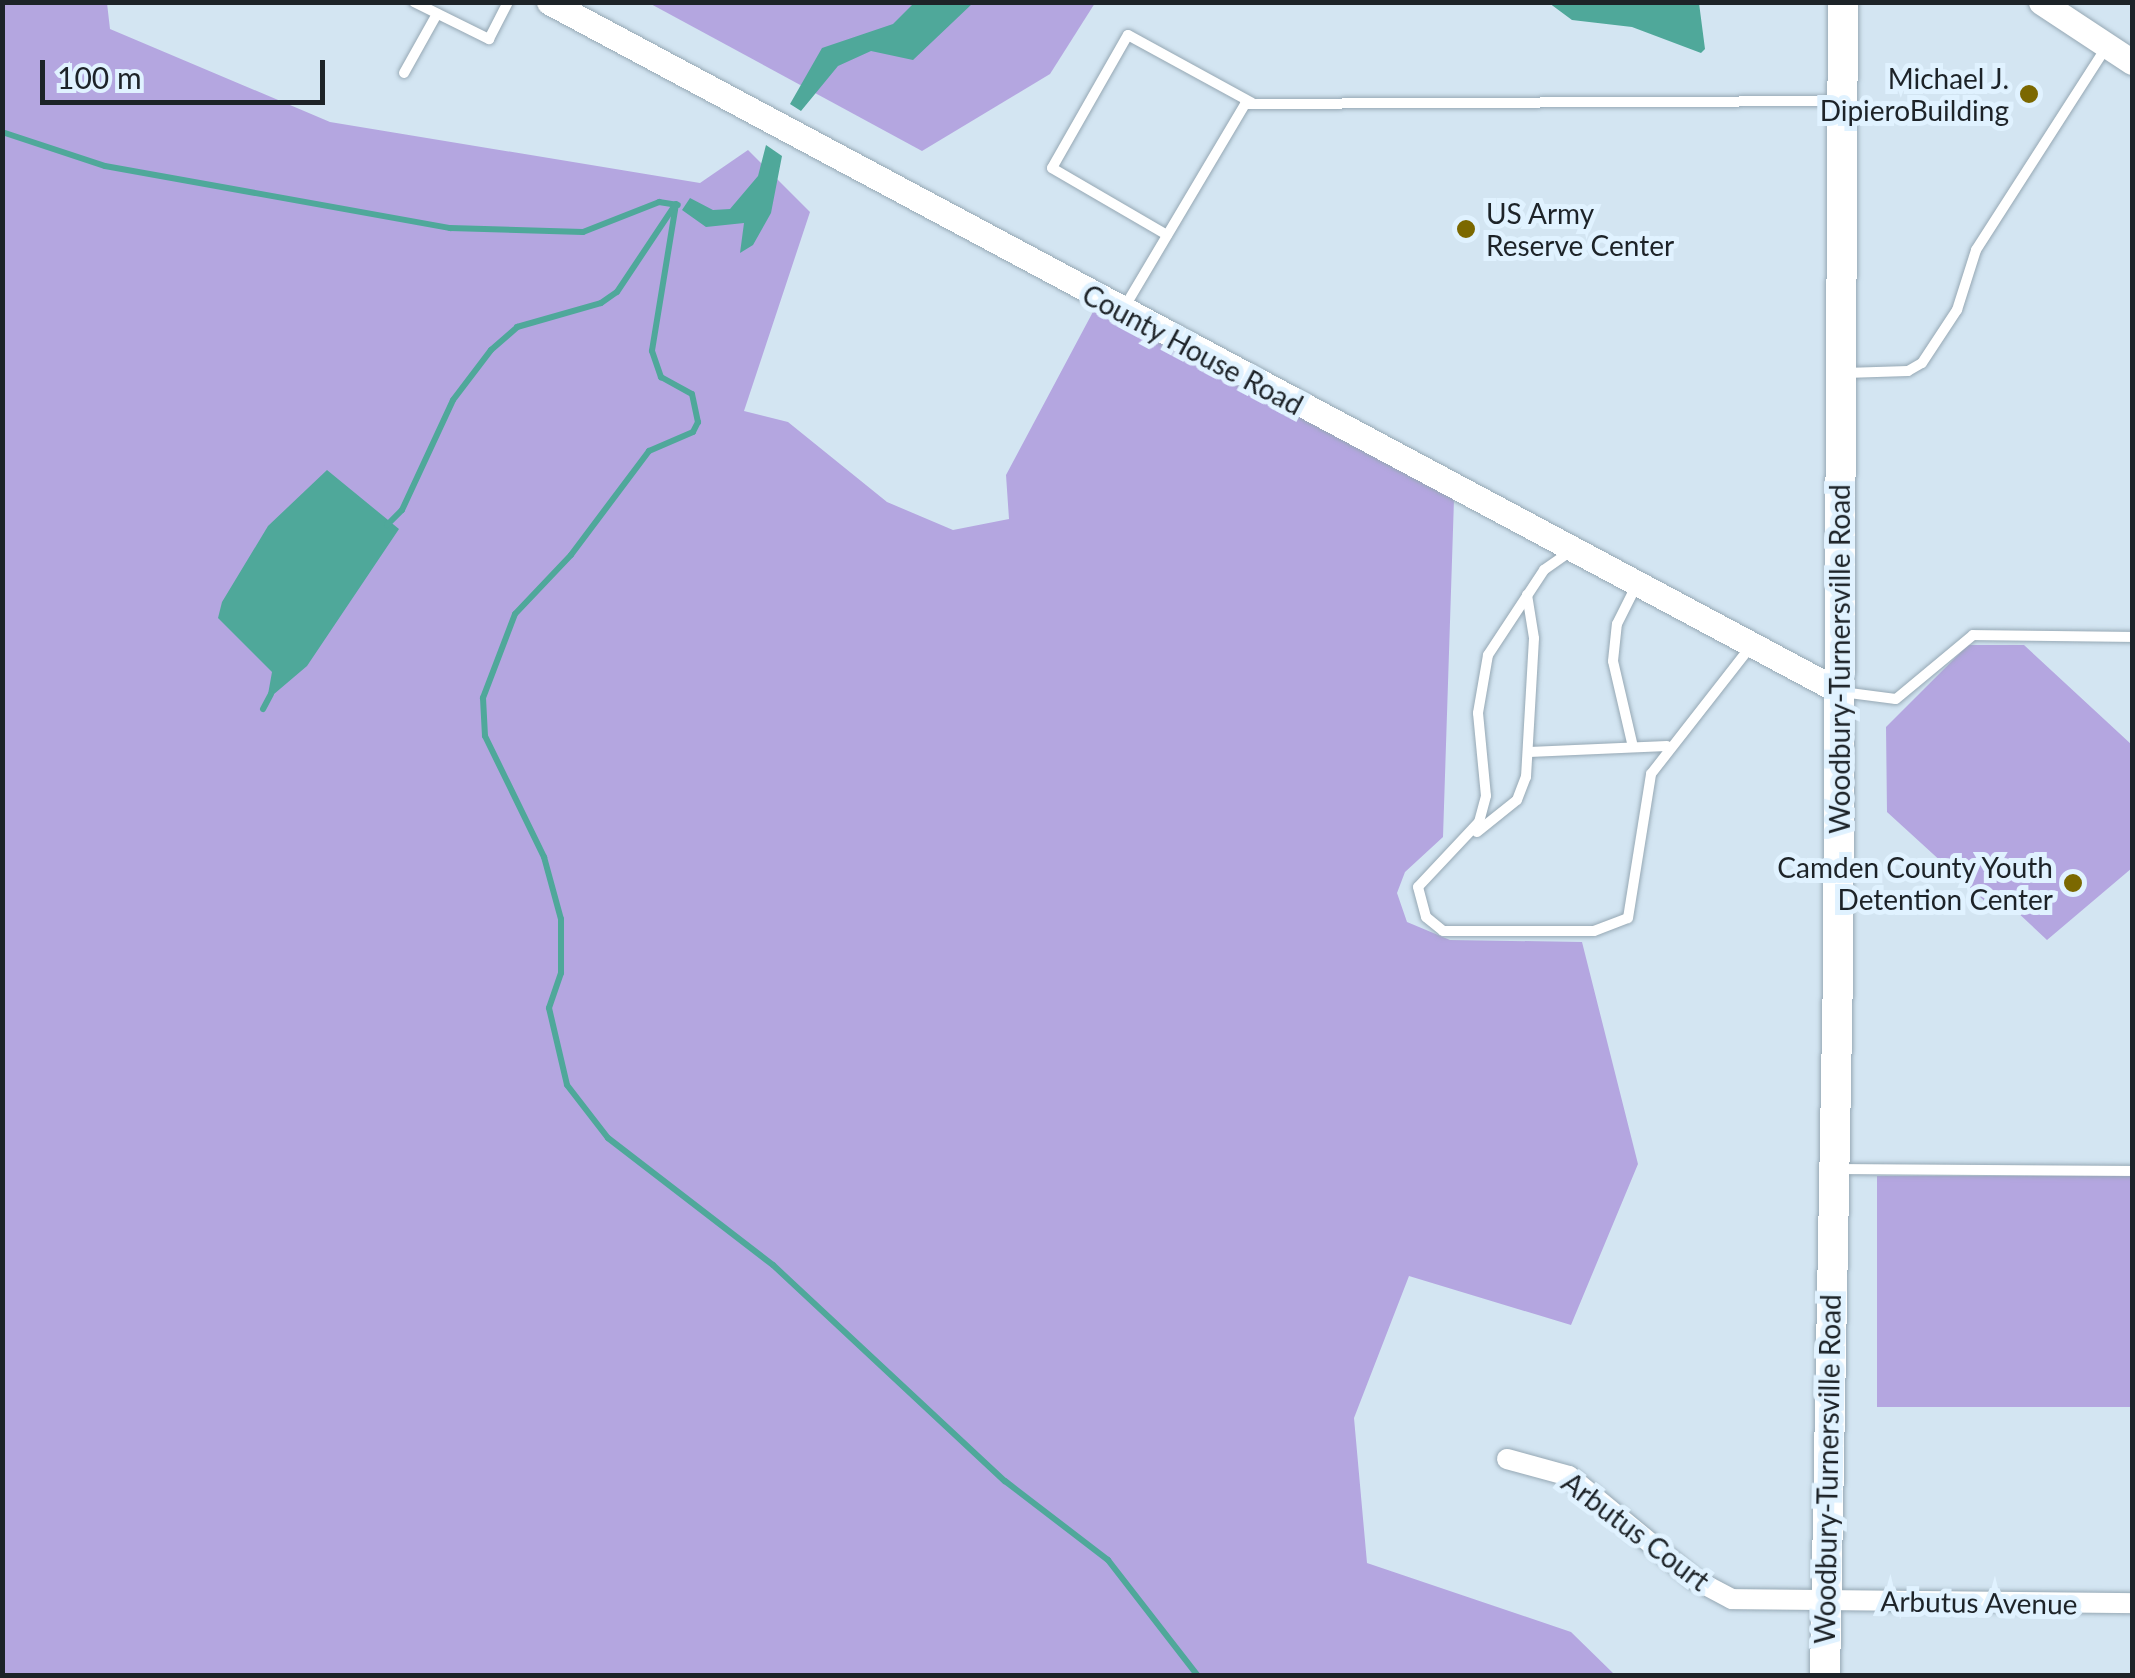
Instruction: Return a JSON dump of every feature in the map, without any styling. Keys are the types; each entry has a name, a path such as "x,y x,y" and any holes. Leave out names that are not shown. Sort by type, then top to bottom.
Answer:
{"main road":[{"name":"Woodbury-Turnersville Road","path":"1825,1676 1834,1169 1842,2"}],"street":[{"name":"County House Road","path":"550,2 1121,312 1838,692"},
{"path":"2048,4 2132,62"},
{"name":"Arbutus Court","path":"1507,1459 1569,1476 1721,1594 1825,1600"},
{"name":"Arbutus Avenue","path":"1825,1600 2132,1603"}],"lane":[{"path":"414,2 489,39 508,2"},
{"path":"404,73 437,14"},
{"path":"1167,235 1052,168 1128,35 1252,102 1841,101"},
{"path":"1838,374 1908,370 1922,364 1957,310 1976,250 2107,45"},
{"path":"1121,312 1252,102"},
{"path":"1462,844 1486,796 1478,714 1488,654 1544,570 1571,551"},
{"path":"1633,747 1614,660 1617,624 1636,585"},
{"path":"1528,595 1534,638 1529,752 1517,800 1462,844 1418,887 1426,917 1443,931 1594,931 1620,924 1634,904 1646,792 1668,746 1752,646"},
{"path":"1838,692 1896,698 1974,636 2132,638"},
{"path":"1529,752 1668,746"},
{"path":"1834,1169 2132,1170"}],"shaded area":[{"path":"915,2 973,3 913,60 871,51 838,66 801,111 790,104 822,48 893,24"},
{"path":"3,3 107,3 110,29 330,122 700,183 748,150 810,212 744,411 788,422 887,502 953,530 1009,519 1006,475 1095,308 1454,499 1443,837 1405,872 1397,893 1407,922 1450,940 1582,942 1638,1164 1571,1325 1409,1276 1354,1418 1367,1563 1571,1632 1615,1675 3,1676"},
{"path":"649,3 1095,3 1050,74 922,151"},
{"path":"1549,3 1699,3 1705,49 1701,53 1632,27 1572,20"},
{"path":"766,145 782,156 771,213 753,245 740,253 744,223 706,227 682,210 690,198 713,210 730,209 758,176"},
{"path":"327,470 399,529 307,666 267,700 272,672 218,618 222,602 268,526"},
{"path":"1968,645 2024,645 2132,745 2132,868 2047,940 2000,896 1990,906 1887,812 1886,727"},
{"path":"1877,1176 2132,1176 2132,1407 1877,1407"}],"waterway":[{"path":"2,132 105,166 450,228 583,232 659,202 678,205"},
{"path":"676,204 652,351 661,377 692,394 698,422 693,432 649,451 571,555 515,614 483,698 485,736 544,857 561,919 561,973 549,1008 567,1085 608,1138 773,1265 1005,1481 1108,1560 1198,1676"},
{"path":"387,525 402,510 453,400 491,350 517,327 601,303 617,292 675,205"},
{"path":"263,709 271,694"}],"place":[{"name":"Michael J. DipieroBuilding","path":"2029,94"},
{"name":"US Army Reserve Center","path":"1466,229"},
{"name":"Camden County Youth Detention Center","path":"2073,883"}]}
